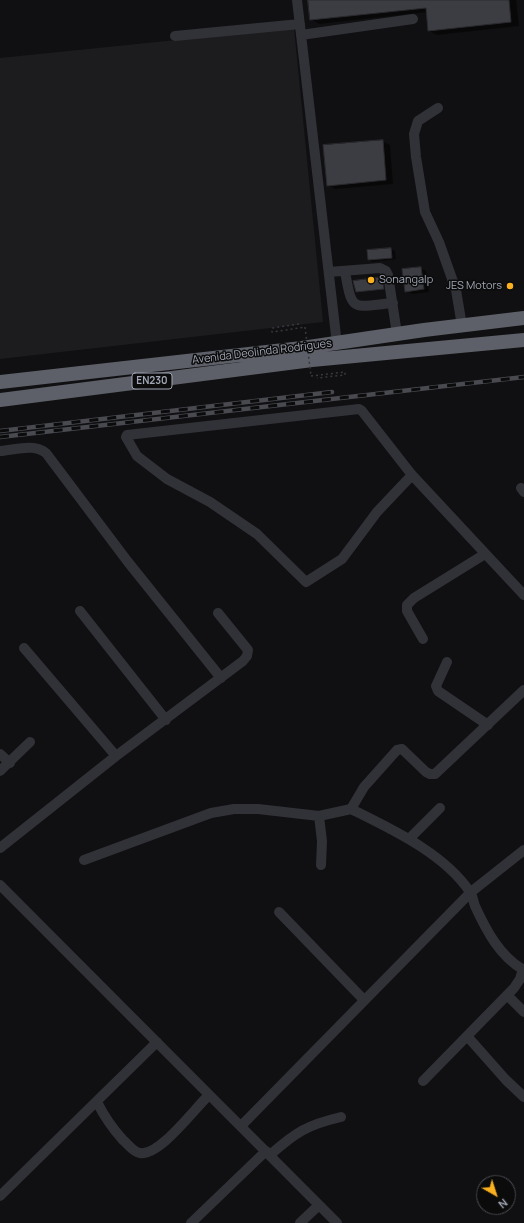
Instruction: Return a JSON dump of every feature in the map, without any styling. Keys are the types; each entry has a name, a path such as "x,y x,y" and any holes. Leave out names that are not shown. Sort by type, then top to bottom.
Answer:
{"highway":[{"name":"Avenida Deolinda Rodrigues","path":"0,382 337,344 397,334 524,318"},
{"name":"Avenida Deolinda Rodrigues","path":"0,400 312,360 524,340"}],"street":[{"path":"297,0 337,344"},
{"path":"301,35 413,19"},
{"path":"174,36 300,24"},
{"path":"438,108 418,121 414,134 416,157 425,212 449,268 456,290 462,326"},
{"path":"329,272 380,268 386,271 393,303 397,334"},
{"path":"345,271 349,298 353,303 360,306 393,303"},
{"path":"412,475 377,512 342,559 306,582 257,534 210,502 166,479 137,456 126,437 127,435 359,408 412,475 524,595"},
{"path":"0,452 34,447 41,448 46,453 128,562 221,678"},
{"path":"423,639 407,611 407,605 414,598 485,554"},
{"path":"80,612 166,720"},
{"path":"0,848 116,756 243,661 247,656 248,650 218,612"},
{"path":"24,648 116,756"},
{"path":"447,662 441,672 436,686 438,691 488,725"},
{"path":"351,809 364,787 397,750 402,749 426,772 435,774 524,690"},
{"path":"0,771 30,742"},
{"path":"0,754 10,763"},
{"path":"410,838 440,808"},
{"path":"84,860 211,813 234,809 258,809 319,816 351,809 410,838 439,861 471,892 474,905 499,949 508,960 524,969 520,979 507,995 423,1081"},
{"path":"319,816 322,841 321,865"},
{"path":"241,1126 471,892 524,850"},
{"path":"0,885 337,1223"},
{"path":"280,912 364,1000"},
{"path":"507,995 524,1012"},
{"path":"468,1036 506,1080 524,1097"},
{"path":"0,1196 157,1042"},
{"path":"97,1102 112,1127 132,1149 138,1154 146,1154 155,1150 165,1141 209,1095"},
{"path":"192,1223 268,1153 315,1123 342,1117"},
{"path":"300,1223 319,1205"}],"path":[{"path":"299,324 272,328 272,332 305,327 311,376 345,372 345,375 316,378"}],"shaded area":[{"path":"294,28 323,322 0,359 0,58"}],"building":[{"path":"308,0 509,0 511,22 428,31 426,8 310,20"},
{"path":"383,140 386,180 327,186 323,145"},
{"path":"391,248 392,258 368,260 367,250"},
{"path":"421,267 424,289 405,292 402,269"},
{"path":"382,277 384,289 356,292 353,281"}],"railway":[{"path":"0,437 524,377"},
{"path":"0,431 332,392"}],"place":[{"name":"Sonangalp","path":"371,280"},
{"name":"JES Motors","path":"510,286"}]}
